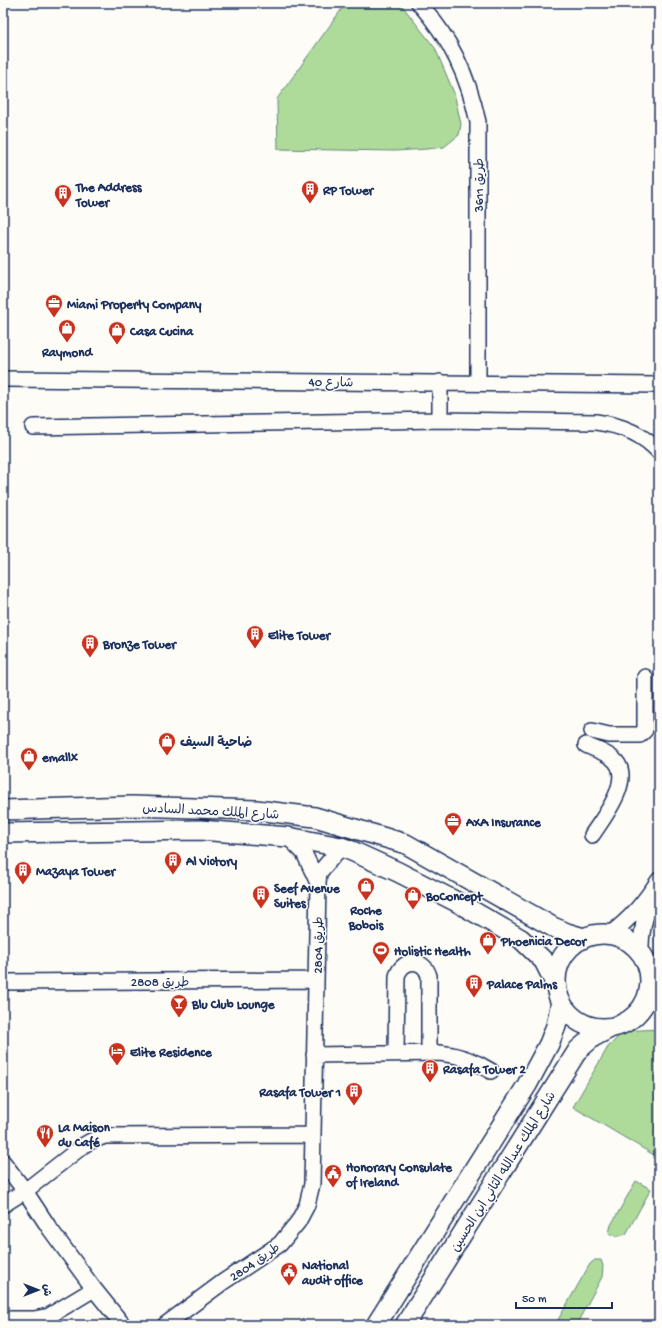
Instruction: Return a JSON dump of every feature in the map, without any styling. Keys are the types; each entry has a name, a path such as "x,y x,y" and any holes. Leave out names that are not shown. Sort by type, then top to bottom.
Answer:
{"main road":[{"name":"شارع الملك محمد السادس","path":"3,810 132,806 256,810 315,818 406,844 553,927 584,938"},
{"name":"شارع الملك محمد السادس","path":"3,833 200,830 288,837 341,847 398,872 457,902 521,939 544,961 559,994"},
{"path":"597,934 610,934 625,939 637,948 641,954 650,971 648,998 639,1013 621,1026 598,1028 586,1026 572,1016 559,994 557,970 563,957 572,946 584,938 597,934"},
{"name":"شارع الملك عبدالله الثاني ابن الحسين","path":"376,1325 527,1085 549,1044 556,1026 559,994"},
{"name":"شارع الملك عبدالله الثاني ابن الحسين","path":"405,1325 578,1050 593,1037 610,1028"}],"street":[{"name":"طريق 3611","path":"419,3 438,27 460,64 470,90 478,122 478,383"},
{"name":"شارع 40","path":"3,379 659,385"},
{"path":"440,382 440,420"},
{"path":"33,427 440,420 596,422 626,428 640,435 659,452"},
{"path":"592,731 609,735 640,735 643,733 645,726 645,677"},
{"path":"586,746 612,758 617,763 620,770 618,794 592,835"},
{"path":"288,837 304,853 318,883"},
{"path":"318,883 319,873 341,847"},
{"path":"610,934 629,920 659,880"},
{"name":"طريق 2804","path":"165,1325 223,1282 280,1244 298,1222 307,1205 312,1184 318,883"},
{"path":"641,954 643,924 659,886"},
{"path":"396,1053 397,976 402,967 411,962 421,964 425,967 429,976 429,1052"},
{"name":"طريق 2808","path":"3,982 316,980"},
{"path":"314,1055 429,1052 451,1054 472,1060 491,1071"},
{"path":"3,1205 24,1191 84,1145 105,1136 313,1135"},
{"path":"3,1162 94,1289 123,1325"},
{"path":"3,1319 34,1319 49,1316 94,1289"}],"green space":[{"path":"346,3 400,3 435,48 454,93 461,124 459,135 444,147 395,151 278,149 277,99"},
{"path":"659,908 659,960 655,955 655,918"},
{"path":"659,1029 659,1158 573,1107 608,1047 624,1031"},
{"path":"636,1181 651,1189 626,1234 615,1236 609,1233 611,1225"},
{"path":"595,1260 601,1260 603,1266 602,1277 576,1325 555,1325 590,1264"}],"place":[{"name":"RP Tower","path":"310,204"},
{"name":"The Address Tower","path":"63,208"},
{"name":"Miami Property Company","path":"54,318"},
{"name":"Raymond","path":"67,343"},
{"name":"Casa Cucina","path":"117,345"},
{"name":"Elite Tower","path":"255,649"},
{"name":"Bronze Tower","path":"90,658"},
{"name":"ضاحية السيف","path":"167,756"},
{"name":"emallx","path":"29,771"},
{"name":"AXA Insurance","path":"453,836"},
{"name":"Al Victory","path":"173,875"},
{"name":"Mazaya Tower","path":"23,885"},
{"name":"Roche Bobois","path":"366,901"},
{"name":"Seef Avenue Suites","path":"261,909"},
{"name":"BoConcept","path":"413,910"},
{"name":"Phoenicia Decor","path":"488,955"},
{"name":"Holistic Health","path":"381,965"},
{"name":"Palace Palms","path":"474,998"},
{"name":"Blu Club Lounge","path":"179,1018"},
{"name":"Elite Residence","path":"117,1066"},
{"name":"Rasafa Tower 2","path":"430,1083"},
{"name":"Rasafa Tower 1","path":"354,1106"},
{"name":"La Maison du Café","path":"45,1148"},
{"name":"Honorary Consulate of Ireland","path":"333,1188"},
{"name":"National audit office","path":"289,1286"}]}
